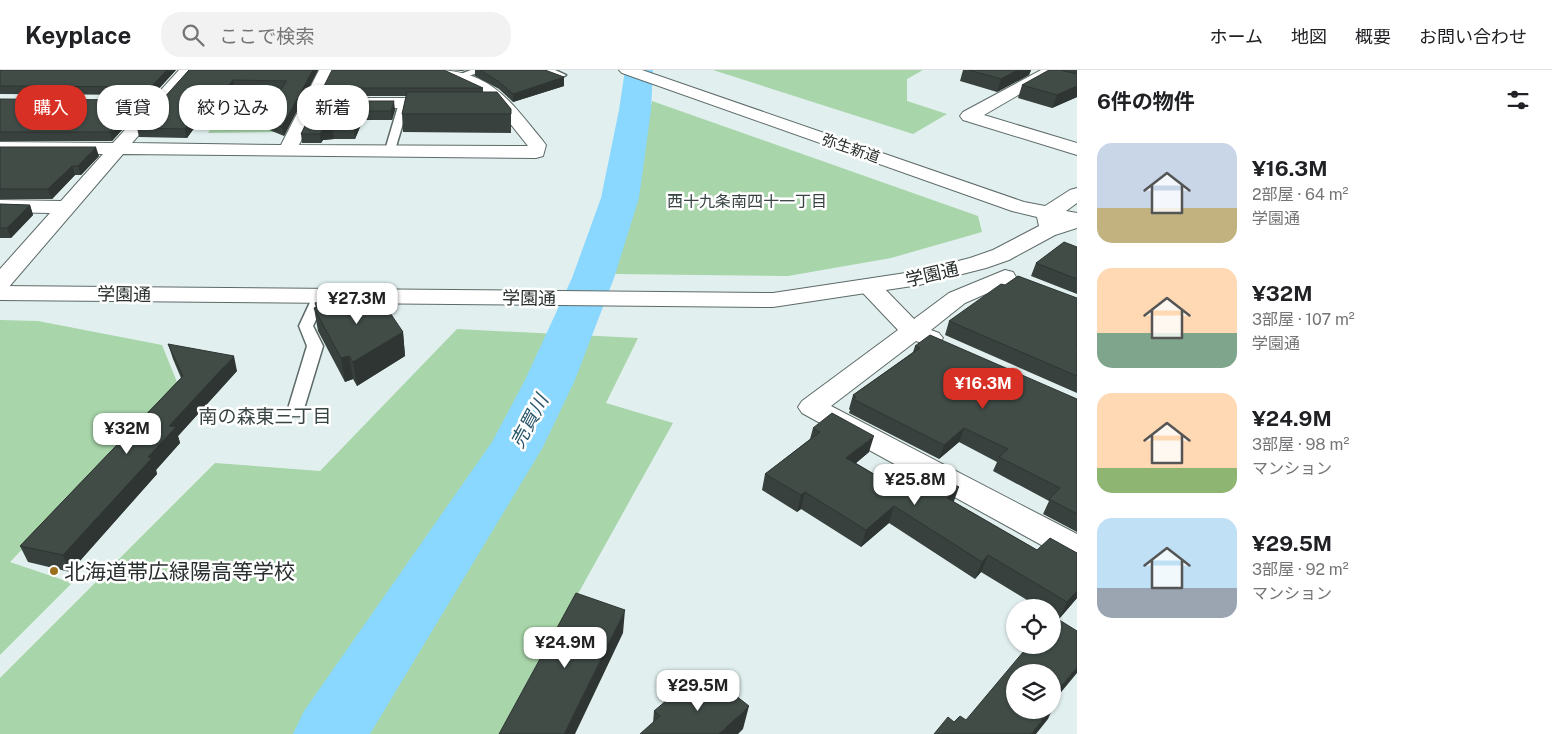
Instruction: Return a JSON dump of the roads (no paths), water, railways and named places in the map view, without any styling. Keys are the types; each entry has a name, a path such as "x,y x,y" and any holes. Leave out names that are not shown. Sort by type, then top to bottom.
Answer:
{"street":[{"path":"169,91 187,70"},
{"path":"320,85 327,70"},
{"path":"0,148 536,152 537,145 503,103 488,89 442,70"},
{"name":"弥生新道","path":"627,70 672,77 1019,207 1051,217"},
{"path":"1069,80 1043,71 969,116 1077,149"},
{"path":"369,103 454,103"},
{"path":"484,103 503,103"},
{"path":"0,283 134,130"},
{"path":"288,149 298,130"},
{"name":"学園通","path":"0,292 773,300 870,287 919,278 1002,255 1077,194"},
{"path":"0,206 68,206"},
{"name":"学園通","path":"1051,217 1077,219"},
{"path":"978,263 1014,280 957,298 812,407 1077,550"},
{"path":"870,287 912,331 947,346"}],"lane":[{"path":"458,77 480,70"},
{"path":"546,70 561,76"},
{"path":"390,150 404,103"},
{"path":"295,412 315,346 306,326 320,296"}],"waterway":[{"name":"売買川","path":"330,734 516,447 550,380 593,278 620,198 635,110 639,70"}],"place":[{"name":"北海道帯広緑陽高等学校","path":"54,571"}],"district":[{"name":"西十九条南四十一丁目","path":"747,201"},
{"name":"南の森東三丁目","path":"265,416"}]}
